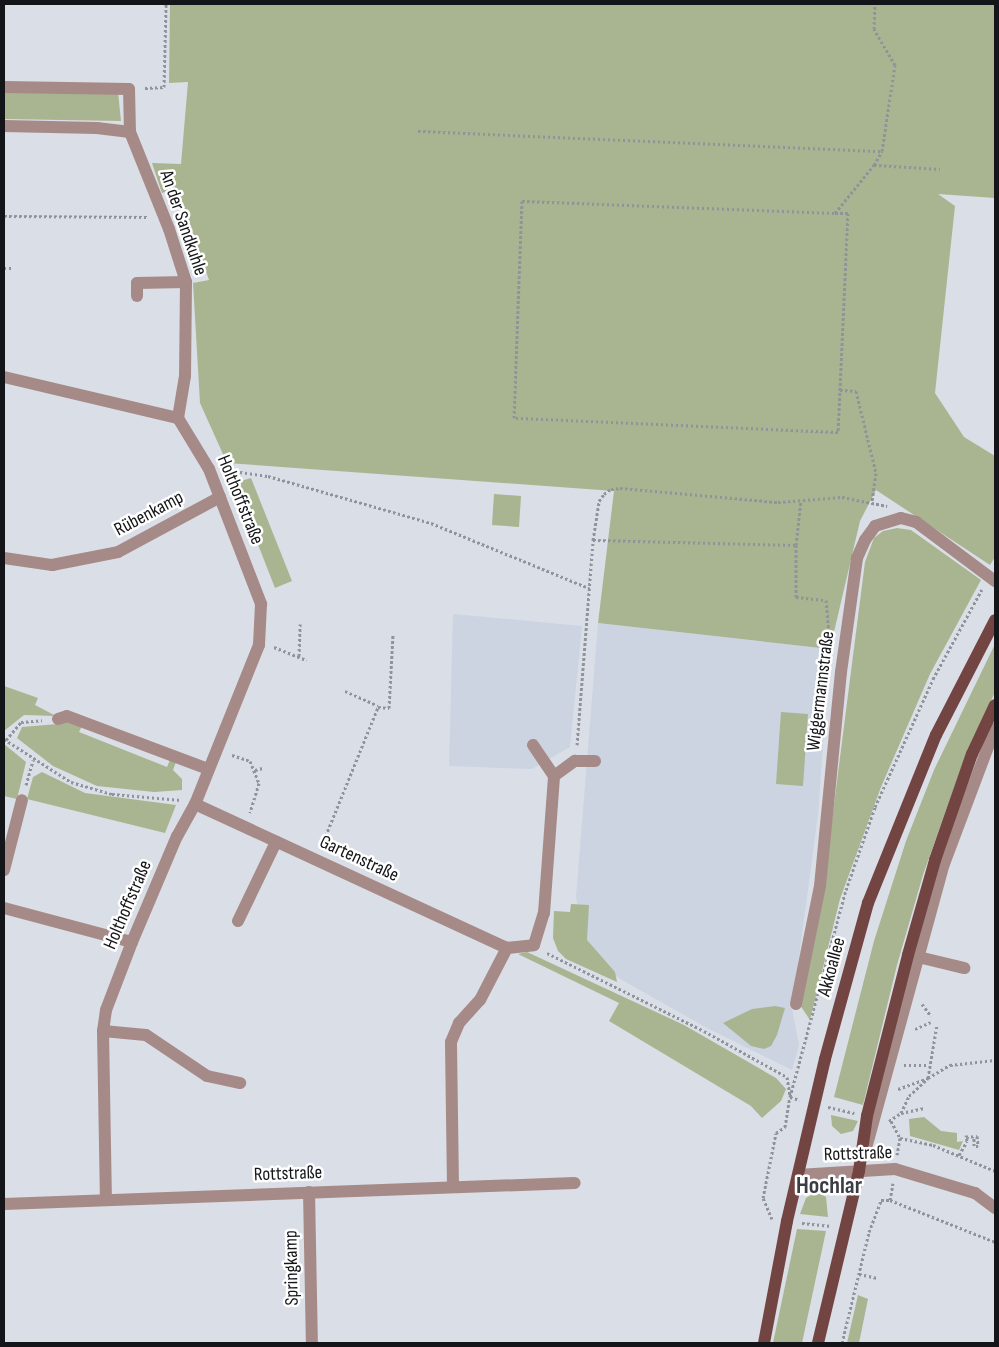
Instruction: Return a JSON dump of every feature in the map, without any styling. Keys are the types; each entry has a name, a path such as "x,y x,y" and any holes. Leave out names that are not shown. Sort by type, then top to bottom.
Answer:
{"main road":[{"name":"Akkoallee","path":"764,1343 787,1221 815,1104 868,904 936,734 995,620"},
{"path":"818,1343 859,1171 867,1116 912,956 935,860 972,754 995,705"}],"street":[{"name":"An der Sandkuhle","path":"4,87 129,89 130,132 186,282 185,376 178,418"},
{"path":"4,126 97,128 130,132"},
{"path":"137,296 137,283 186,282"},
{"path":"4,377 178,418"},
{"name":"Holthoffstraße","path":"106,1200 103,1031 106,1010 132,942 177,836 195,804 208,769 218,749 259,642 261,604 209,469 178,418"},
{"name":"Rübenkamp","path":"4,558 52,564 118,552 220,497"},
{"path":"901,518 916,522 995,581"},
{"name":"Wiggermannstraße","path":"796,1004 820,886 836,719 857,558 876,526 901,518"},
{"path":"58,719 67,716 208,769"},
{"path":"859,1171 876,1119 912,956 995,728"},
{"path":"453,1186 451,1042 459,1023 480,1000 507,948 534,945 544,913 554,776 533,745"},
{"path":"554,776 575,761 595,761"},
{"path":"4,870 22,800"},
{"name":"Gartenstraße","path":"195,804 507,948"},
{"path":"238,921 276,842"},
{"path":"4,908 132,942"},
{"path":"912,956 964,968"},
{"path":"103,1031 146,1035 208,1076 240,1083"},
{"name":"Rottstraße","path":"798,1175 895,1169 975,1193 995,1208"},
{"name":"Rottstraße","path":"4,1204 575,1183"},
{"name":"Springkamp","path":"309,1192 312,1343"}],"path":[{"path":"164,87 166,4"},
{"path":"835,213 874,165 882,151 895,65 874,29 875,4"},
{"path":"418,131 882,151"},
{"path":"874,165 940,169"},
{"path":"522,201 835,213 848,213 838,432 514,418 522,201"},
{"path":"4,216 163,217"},
{"path":"4,268 14,268"},
{"path":"840,390 856,391 876,473 872,502"},
{"path":"209,469 268,476 432,523 590,588"},
{"path":"575,761 593,540 599,501 611,488 801,500 842,498 884,504 901,518"},
{"path":"801,500 796,545 796,597 826,600"},
{"path":"593,540 796,545"},
{"path":"299,656 300,624"},
{"path":"345,691 378,707 389,708 393,634"},
{"path":"259,642 306,660"},
{"path":"316,860 378,707"},
{"path":"58,719 22,722 5,739 33,760 71,782 112,794 171,798 195,804"},
{"path":"218,749 250,761 255,770 259,783 243,827"},
{"path":"22,800 33,760"},
{"path":"255,770 263,768"},
{"path":"838,888 846,890"},
{"path":"534,945 787,1077 790,1098"},
{"path":"928,1010 931,1016"},
{"path":"912,1028 931,1022"},
{"path":"891,1121 900,1113 909,1096 928,1078 937,1025"},
{"path":"898,1089 928,1078 950,1065 995,1060"},
{"path":"903,1065 929,1065"},
{"path":"815,1104 867,1116"},
{"path":"900,1113 924,1108"},
{"path":"959,1155 966,1136 977,1136 978,1146 974,1146 974,1138"},
{"path":"900,1138 959,1155 995,1171"},
{"path":"890,1200 995,1242"},
{"path":"772,1219 844,1228"},
{"path":"842,1343 869,1232"},
{"path":"858,1274 878,1278"}],"shaded area":[{"path":"453,614 582,626 570,747 532,769 449,766"},
{"path":"598,623 830,649 818,815 792,1009 799,1045 792,1070 707,1028 585,959 576,897"}],"green space":[{"path":"170,4 995,4 995,198 938,194 955,206 935,393 964,437 995,456 995,557 990,565 876,490 860,521 830,649 598,623 614,491 227,463 200,403 193,283 209,280 177,188 162,193 152,163 181,164 188,82 169,83"},
{"path":"4,90 118,92 121,121 4,119"},
{"path":"251,478 292,581 275,588 234,483"},
{"path":"494,494 521,496 519,527 492,525"},
{"path":"897,528 911,530 981,580 930,674 881,787 840,899 810,1020 800,1005 825,875 865,562 874,538 883,531"},
{"path":"995,644 995,692 962,765 923,875 897,965 863,1105 834,1097 874,941 906,841 934,770"},
{"path":"4,686 38,698 35,705 56,716 24,715 4,731"},
{"path":"781,712 808,714 803,786 776,784"},
{"path":"65,720 82,726 79,732 167,767 170,760 176,762 173,770 182,779 182,790 154,792 97,786 53,766 17,738 22,727 58,724"},
{"path":"4,744 26,762 17,799 4,796"},
{"path":"42,772 85,793 176,805 165,833 27,799 33,777"},
{"path":"571,904 589,905 587,940 615,972 617,982 566,959 558,951 553,938 554,911 570,912"},
{"path":"527,952 684,1025 776,1078 786,1089 781,1101 762,1118 751,1106 609,1021 619,1003 518,954"},
{"path":"775,1006 785,1008 777,1035 771,1046 764,1049 751,1046 723,1023 752,1009"},
{"path":"831,1115 858,1121 853,1131 841,1134 832,1126"},
{"path":"924,1117 941,1131 957,1133 957,1142 963,1141 959,1150 910,1136 909,1119"},
{"path":"818,1191 826,1197 828,1217 800,1214 806,1198"},
{"path":"797,1229 826,1231 802,1343 773,1343"},
{"path":"858,1295 868,1299 859,1343 847,1343"}],"district":[{"name":"Hochlar","path":"829,1186"}]}
